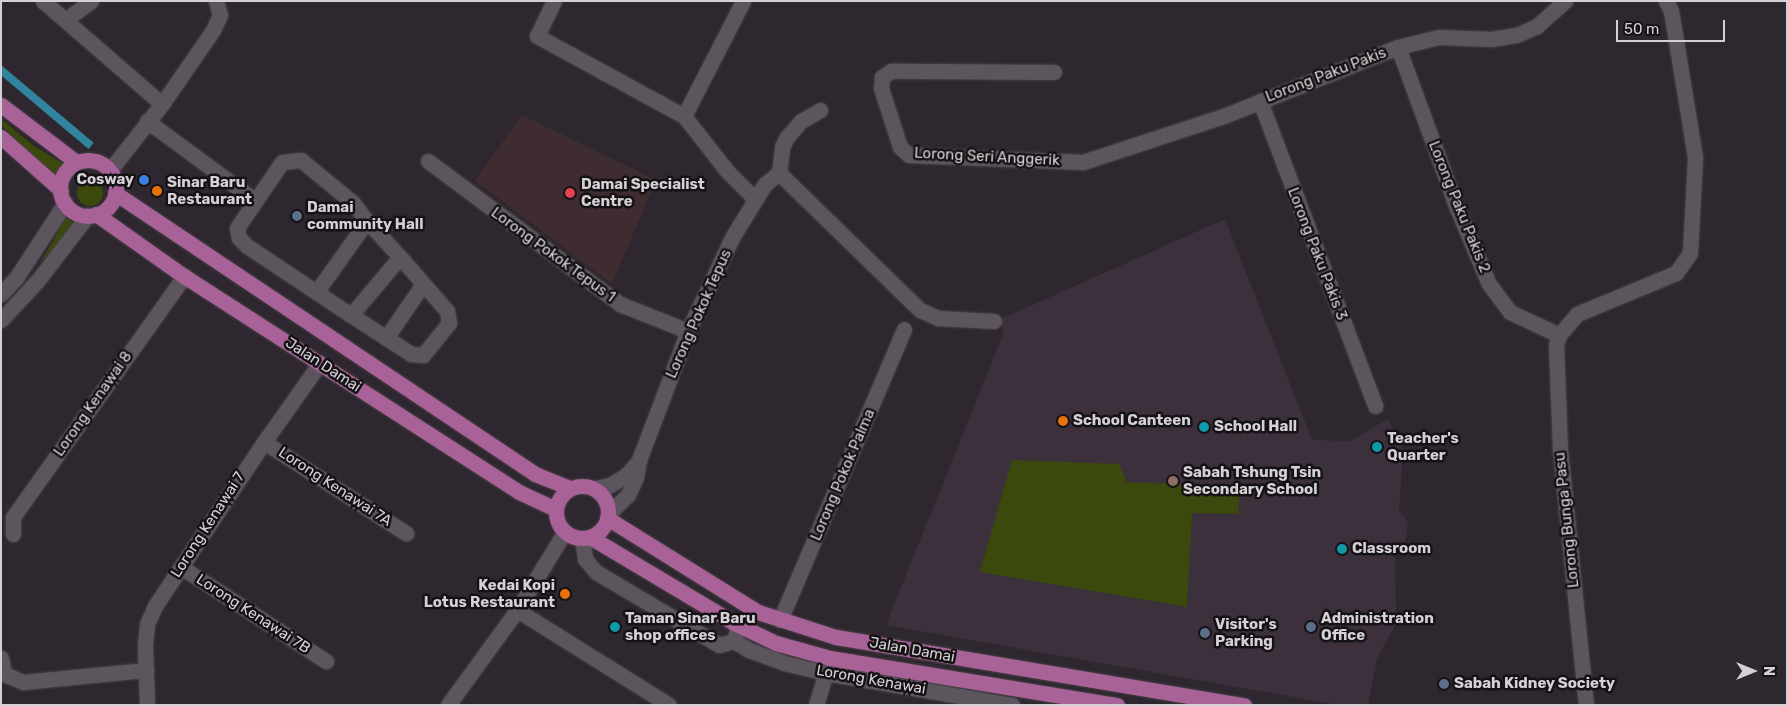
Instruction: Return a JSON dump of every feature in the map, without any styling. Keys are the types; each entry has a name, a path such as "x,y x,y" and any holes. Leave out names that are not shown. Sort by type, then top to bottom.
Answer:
{"main road":[{"path":"1,105 76,162"},
{"path":"1,137 63,196 71,210 92,215 109,206 115,193 110,170 95,160 76,162 64,174 63,196"},
{"name":"Jalan Damai","path":"115,193 535,474 569,488"},
{"name":"Jalan Damai","path":"92,215 519,492 555,509"},
{"path":"582,485 595,488 602,495 608,516 601,530 586,538 564,532 557,522 555,509 559,497 569,488 582,485"},
{"name":"Jalan Damai","path":"608,516 758,612 836,637 1244,705"},
{"name":"Jalan Damai","path":"586,538 734,623 776,643 830,658 1117,705"}],"street":[{"path":"43,1 162,104"},
{"path":"65,20 91,1"},
{"path":"110,170 162,104 213,30 220,15 216,1"},
{"path":"554,1 537,36 684,116 728,171 755,199"},
{"path":"684,116 743,1"},
{"name":"Lorong Paku Pakis","path":"1084,162 1157,140 1398,47 1439,37 1506,38 1537,26 1565,1"},
{"path":"1559,335 1577,314 1676,272 1690,253 1695,157 1671,11 1666,1"},
{"name":"Lorong Paku Pakis 2","path":"1398,47 1457,208 1489,284 1510,312 1559,335"},
{"name":"Lorong Seri Anggerik","path":"1054,72 891,71 882,77 881,88 900,147 909,155 1084,162"},
{"name":"Lorong Paku Pakis 3","path":"1260,101 1375,406"},
{"path":"820,110 800,121 787,138 782,147 779,174 920,310 938,318 994,320"},
{"path":"147,121 256,201"},
{"path":"301,160 352,202 367,222 447,311 449,323 423,355 411,354 351,316 239,238 237,228 282,162 301,160"},
{"name":"Lorong Pokok Tepus 1","path":"428,161 620,304 688,331"},
{"name":"Lorong Pokok Tepus","path":"608,516 628,495 639,460 688,331 755,199 765,184 779,174"},
{"path":"1,294 16,278 63,196"},
{"path":"1,320 38,280 92,215"},
{"path":"317,292 367,222"},
{"path":"351,316 400,257"},
{"name":"Lorong Kenawai 8","path":"13,534 13,517 184,276"},
{"path":"386,338 423,284"},
{"name":"Lorong Pokok Palma","path":"780,620 904,329"},
{"name":"Lorong Bunga Pasu","path":"1559,335 1555,370 1560,439 1586,705"},
{"name":"Lorong Kenawai 7","path":"147,705 147,624 181,567 264,442 320,363"},
{"name":"Lorong Kenawai 7A","path":"264,442 406,533"},
{"name":"Lorong Pokok Tepus","path":"595,488 610,485 625,476 639,460"},
{"path":"448,705 517,610 564,532"},
{"name":"Lorong Kenawai","path":"586,538 585,559 596,572 719,645 734,641 748,650 784,663 826,673 1012,705"},
{"name":"Lorong Kenawai 7B","path":"181,567 326,661"},
{"path":"517,610 669,705"},
{"path":"734,623 734,641"},
{"path":"1,658 4,674 23,682 146,670"},
{"path":"816,705 826,673"}],"shaded area":[{"name":"Damai Specialist Centre","path":"522,115 656,180 612,284 475,181"},
{"name":"Sabah Tshung Tsin Secondary School","path":"1225,219 1312,440 1350,441 1388,419 1403,451 1399,511 1408,522 1405,547 1395,554 1396,623 1377,659 1368,705 1339,705 886,625 1003,334 1001,319"}],"green space":[{"path":"1,119 34,146 67,166 55,177 1,125"},
{"path":"90,180 99,184 103,193 99,202 90,206 81,202 77,193 81,184"},
{"path":"65,217 75,224 40,263 54,239"},
{"path":"1012,460 1120,464 1126,482 1245,487 1240,488 1238,514 1192,513 1187,607 980,572"}],"water":[{"path":"1,65 94,143 89,149 1,75"}],"place":[{"name":"Cosway","path":"144,180"},
{"name":"Sinar Baru Restaurant","path":"157,191"},
{"name":"Damai Specialist Centre","path":"570,193"},
{"name":"Damai community Hall","path":"297,216"},
{"name":"School Canteen","path":"1063,421"},
{"name":"School Hall","path":"1204,427"},
{"name":"Teacher's Quarter","path":"1377,447"},
{"name":"Sabah Tshung Tsin Secondary School","path":"1173,481"},
{"name":"Classroom","path":"1342,549"},
{"name":"Kedai Kopi Lotus Restaurant","path":"565,594"},
{"name":"Taman Sinar Baru shop offices","path":"615,627"},
{"name":"Administration Office","path":"1311,627"},
{"name":"Visitor's Parking","path":"1205,633"},
{"name":"Sabah Kidney Society","path":"1444,684"}]}
